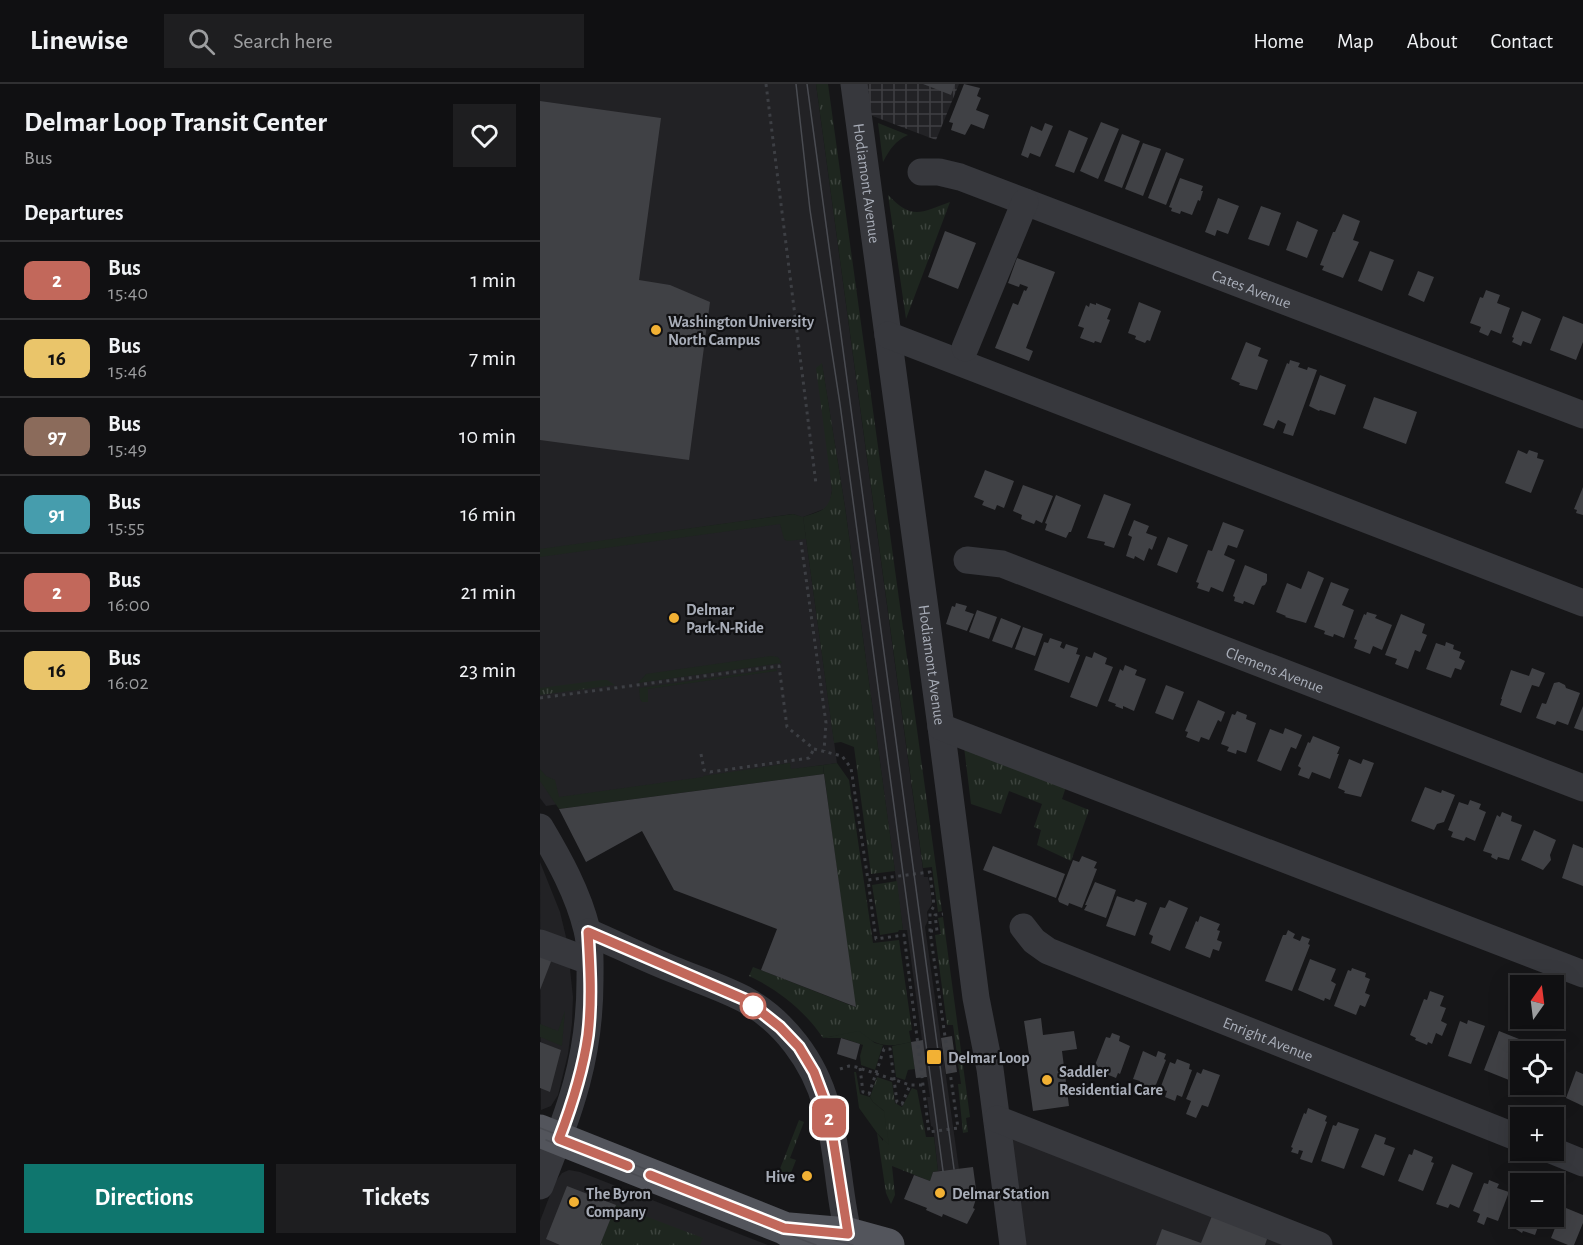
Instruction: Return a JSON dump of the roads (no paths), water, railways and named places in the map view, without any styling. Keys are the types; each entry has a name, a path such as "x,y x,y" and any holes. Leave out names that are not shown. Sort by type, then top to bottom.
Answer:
{"main road":[{"path":"549,1135 784,1228 812,1245"},
{"path":"784,1228 888,1245"}],"street":[{"name":"Hodiamont Avenue","path":"854,84 976,998 988,1051 1013,1245"},
{"name":"Cates Avenue","path":"921,172 939,172 960,177 1583,415"},
{"path":"965,348 1025,202"},
{"path":"888,335 1583,603"},
{"name":"Clemens Avenue","path":"967,560 1002,564 1583,788"},
{"path":"941,727 1583,974"},
{"path":"540,827 569,881 588,932 589,961 588,1034 583,1063 570,1108 549,1135 540,1186"},
{"name":"Enright Avenue","path":"1023,927 1034,941 1048,951 1510,1135"},
{"path":"588,932 746,1000 780,1027 799,1047 814,1072 826,1104 850,1240"},
{"path":"540,943 589,961"},
{"path":"997,1119 1319,1245"},
{"path":"1564,1155 1583,1163"}],"tram line":[{"path":"796,84 810,210 840,404 943,1171"},
{"path":"807,84 954,1169"},
{"path":"540,1128 814,1235 853,1245"},
{"path":"546,1140 816,1245"}],"place":[{"name":"Washington University North Campus","path":"656,330"},
{"name":"Delmar Park-N-Ride","path":"674,618"},
{"name":"Delmar Loop","path":"934,1057"},
{"name":"Saddler Residential Care","path":"1047,1080"},
{"name":"Hive","path":"807,1176"},
{"name":"Delmar Station","path":"940,1193"},
{"name":"The Byron Company","path":"574,1202"}]}
